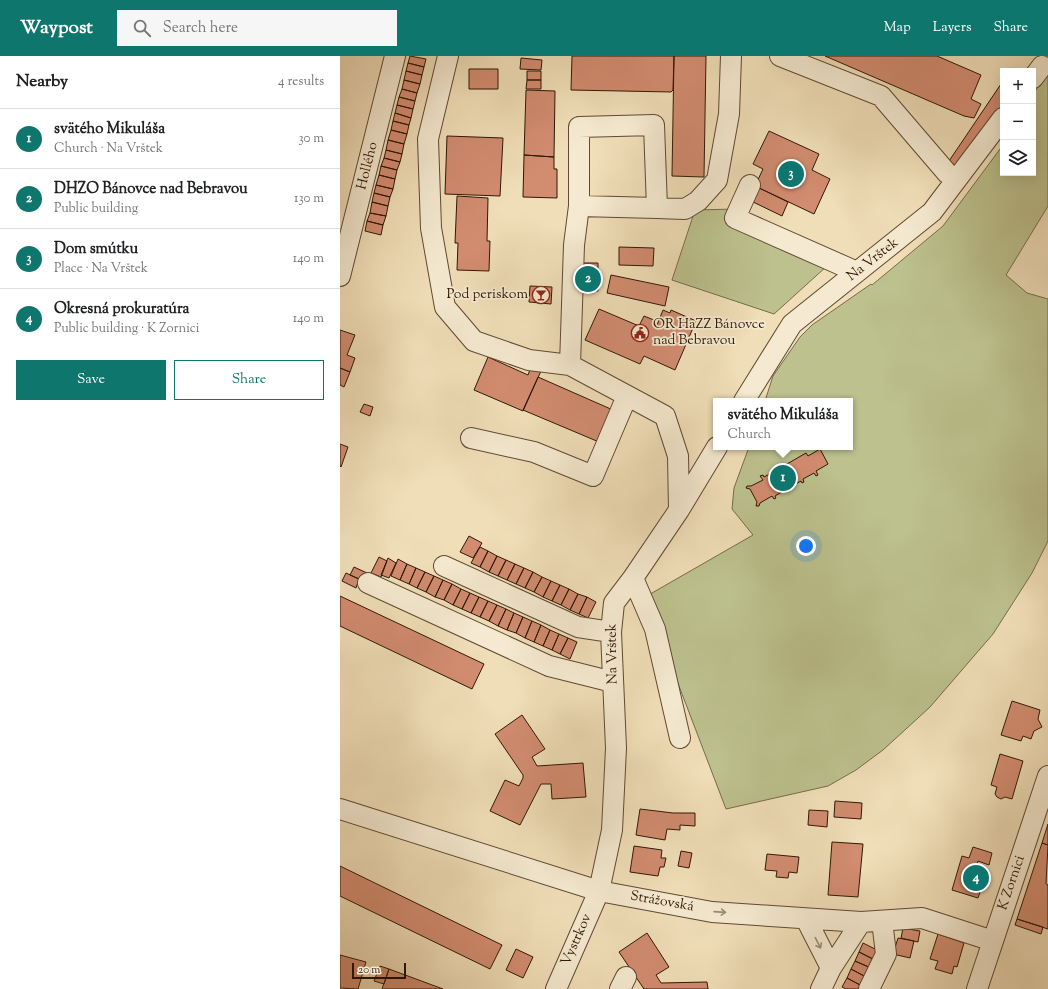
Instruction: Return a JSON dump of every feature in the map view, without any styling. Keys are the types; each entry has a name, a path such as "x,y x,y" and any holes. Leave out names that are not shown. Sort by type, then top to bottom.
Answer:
{"street":[{"name":"Hollého","path":"341,264 395,56"},
{"path":"448,56 428,139 431,228 445,307 474,341 529,360 570,365 665,416 678,456 679,510"},
{"path":"579,206 685,209 698,201 717,180 729,114 730,56"},
{"path":"780,56 881,96 947,173 957,180"},
{"name":"Na Vrštek","path":"746,398 792,324 932,212 1000,122"},
{"path":"570,365 574,245 579,206 578,127 654,125 657,208"},
{"path":"750,185 735,218 857,272"},
{"path":"472,438 534,452 593,476 627,396"},
{"name":"Na Vrštek","path":"599,891 612,830 616,748 611,632 614,603 633,578 679,510 715,450"},
{"path":"444,566 578,627 611,632"},
{"path":"633,578 655,629 680,738"},
{"path":"368,583 549,666 613,682"},
{"name":"K Zornici","path":"977,989 1048,776"},
{"name":"Strážovská","path":"340,809 599,891 712,912 861,922 922,918 992,941"},
{"name":"Vystrkov","path":"557,989 599,891"},
{"path":"806,919 831,968"},
{"path":"869,989 886,954 882,921"},
{"path":"821,989 831,968 861,922"}],"green space":[{"path":"1048,69 1048,206 1006,275 1027,293 1048,299 1048,541 1032,573 993,634 930,707 883,750 856,770 828,786 726,809 645,597 753,535 732,509 734,488 748,450 853,450 853,398 766,398 773,376 800,337 812,325 871,284 872,285 943,226 1000,149 1000,176 1036,176 1036,90"},
{"path":"736,209 827,266 774,314 672,280 695,210"}],"building":[{"path":"410,56 426,59 424,67 408,63"},
{"path":"572,56 674,56 673,90 671,92 571,90"},
{"path":"674,56 706,56 704,177 672,176"},
{"path":"825,56 937,56 981,75 971,99 981,104 974,118 964,116"},
{"path":"521,58 542,60 541,70 520,69"},
{"path":"408,63 424,67 422,75 406,71"},
{"path":"469,69 498,69 498,89 469,89"},
{"path":"406,71 422,75 420,84 404,80"},
{"path":"527,71 541,71 541,80 527,80"},
{"path":"404,80 420,84 417,93 402,89"},
{"path":"527,80 541,80 541,89 526,89"},
{"path":"1000,85 1000,109 958,171 947,164"},
{"path":"402,89 417,93 415,101 399,97"},
{"path":"526,90 555,91 554,157 524,155"},
{"path":"399,97 415,101 413,109 397,105"},
{"path":"397,105 413,109 411,118 395,113"},
{"path":"395,113 411,118 409,125 393,121"},
{"path":"393,121 409,125 407,134 391,130"},
{"path":"391,130 407,134 404,144 388,140"},
{"path":"769,131 819,154 812,170 830,179 814,214 755,186 763,169 753,164"},
{"path":"447,136 503,138 500,196 445,194"},
{"path":"388,140 404,144 402,154 386,150"},
{"path":"386,150 402,154 400,162 384,158"},
{"path":"524,155 554,157 554,169 557,169 557,198 523,197"},
{"path":"384,158 400,162 397,170 381,166"},
{"path":"381,166 397,170 395,179 379,175"},
{"path":"379,175 395,179 393,189 376,185"},
{"path":"376,185 393,189 390,197 374,193"},
{"path":"755,186 788,202 782,216 749,200"},
{"path":"374,193 390,197 388,206 372,202"},
{"path":"457,196 488,198 487,241 490,241 489,271 457,270 458,243 455,243"},
{"path":"372,202 388,206 386,216 370,213"},
{"path":"370,213 386,216 383,225 367,221"},
{"path":"367,221 383,225 381,235 365,231"},
{"path":"619,247 654,248 653,266 619,265"},
{"path":"581,263 598,263 598,291 582,291"},
{"path":"611,275 669,287 665,306 607,293"},
{"name":"Pod periskom","path":"530,286 552,287 551,304 529,302"},
{"name":"OR HaZZ Bánovce nad Bebravou","path":"599,309 639,326 644,316 654,320 653,323 657,325 663,310 670,313 671,310 696,321 675,370 644,356 640,364 585,340"},
{"path":"340,330 355,335 347,355 355,358 350,372 340,368"},
{"path":"488,357 528,375 531,367 541,371 523,411 474,390"},
{"path":"340,368 350,372 344,387 340,385"},
{"path":"538,377 613,410 599,442 523,410"},
{"path":"364,404 373,407 370,416 360,412"},
{"path":"340,444 348,447 341,467 340,466"},
{"path":"821,450 828,464 816,471 818,475 816,476 814,473 803,479 804,482 802,483 801,481 790,487 791,490 789,491 787,489 775,496 776,498 774,499 772,496 760,503 759,506 756,506 757,502 750,489 746,488 747,486 751,486 763,480 760,476 763,475 764,477 777,470 776,467 778,466 780,468 806,453 808,456"},
{"path":"469,536 482,543 473,558 460,552"},
{"path":"480,547 488,551 480,567 471,563"},
{"path":"488,551 497,556 489,572 480,567"},
{"path":"497,556 506,560 498,576 489,572"},
{"path":"379,557 387,561 381,577 371,573"},
{"path":"388,558 396,563 389,578 381,575"},
{"path":"398,559 407,564 400,580 391,576"},
{"path":"506,560 515,564 507,580 498,576"},
{"path":"407,564 416,568 409,584 400,580"},
{"path":"515,564 524,568 516,584 507,580"},
{"path":"354,567 367,573 359,579 350,575"},
{"path":"416,568 425,572 417,588 409,584"},
{"path":"524,568 533,572 525,588 516,584"},
{"path":"425,572 434,576 426,592 417,588"},
{"path":"533,572 542,577 534,592 525,588"},
{"path":"346,573 359,579 356,588 342,581"},
{"path":"434,576 443,580 435,597 426,592"},
{"path":"542,577 551,581 543,597 534,592"},
{"path":"443,580 452,584 444,600 435,597"},
{"path":"551,581 560,585 552,601 543,597"},
{"path":"452,584 461,589 453,605 444,600"},
{"path":"560,585 569,589 561,605 552,601"},
{"path":"461,589 470,593 462,609 453,605"},
{"path":"569,589 578,594 570,610 561,605"},
{"path":"470,593 479,597 471,613 462,609"},
{"path":"578,594 587,597 579,614 570,610"},
{"path":"340,596 484,664 472,689 340,626"},
{"path":"479,597 488,601 480,617 471,613"},
{"path":"587,597 596,602 588,618 579,614"},
{"path":"488,601 497,605 489,621 480,617"},
{"path":"497,605 506,609 498,626 489,621"},
{"path":"506,609 514,613 507,630 498,626"},
{"path":"514,613 523,617 516,633 507,630"},
{"path":"523,617 532,621 525,638 516,633"},
{"path":"532,621 541,625 534,642 525,638"},
{"path":"541,625 550,630 543,646 534,642"},
{"path":"550,630 559,634 552,650 543,646"},
{"path":"559,634 568,638 560,654 552,650"},
{"path":"568,638 577,642 570,659 560,654"},
{"path":"1012,701 1040,710 1038,719 1042,727 1034,731 1031,739 1023,736 1021,741 1001,735"},
{"path":"522,715 545,749 532,757 537,766 583,763 586,797 552,799 551,784 541,784 520,825 490,811 505,780 519,786 523,778 523,775 495,734"},
{"path":"1000,754 1023,761 1012,799 1005,797 1001,799 997,797 995,794 997,787 991,785"},
{"path":"835,801 862,803 861,819 834,817"},
{"path":"640,809 673,813 695,813 695,826 680,825 680,830 667,829 665,840 636,835"},
{"path":"809,810 828,811 827,827 808,825"},
{"path":"1048,824 1048,845 1042,843"},
{"path":"832,842 863,844 858,897 828,895"},
{"path":"1042,843 1048,845 1046,884 1048,885 1048,929 1017,919"},
{"path":"634,846 662,850 661,858 666,858 664,867 660,867 658,876 630,872"},
{"path":"973,847 992,853 989,865 978,861 976,868 987,871 978,898 952,890 962,856 969,858"},
{"path":"681,851 692,853 689,868 678,866"},
{"path":"767,854 799,857 797,873 789,872 788,878 776,877 777,871 765,870"},
{"path":"340,866 502,945 490,969 340,896"},
{"path":"1017,919 1043,927 1041,934 1015,925"},
{"path":"903,928 920,931 918,942 901,938"},
{"path":"647,933 669,967 656,975 661,983 707,982 708,989 644,989 619,952"},
{"path":"938,934 964,943 957,967 954,966 952,974 935,969 938,961 930,959"},
{"path":"898,938 914,941 910,958 893,954"},
{"path":"863,943 879,951 875,960 859,952"},
{"path":"516,949 533,957 523,978 506,970"},
{"path":"859,952 875,960 871,968 855,961"},
{"path":"340,955 366,962 358,989 340,988"},
{"path":"855,961 871,968 866,977 851,969"},
{"path":"380,966 389,969 384,984 374,981"},
{"path":"389,969 443,989 382,989"},
{"path":"851,969 866,977 862,986 847,978"},
{"path":"847,978 862,986 861,989 846,989 842,987"}],"place":[{"name":"Dom smútku","path":"791,174"},
{"name":"DHZO Bánovce nad Bebravou","path":"588,279"},
{"name":"Pod periskom","path":"541,295"},
{"name":"OR HaZZ Bánovce nad Bebravou","path":"640,333"},
{"name":"svätého Mikuláša","path":"783,478"},
{"name":"Okresná prokuratúra","path":"976,878"}]}
